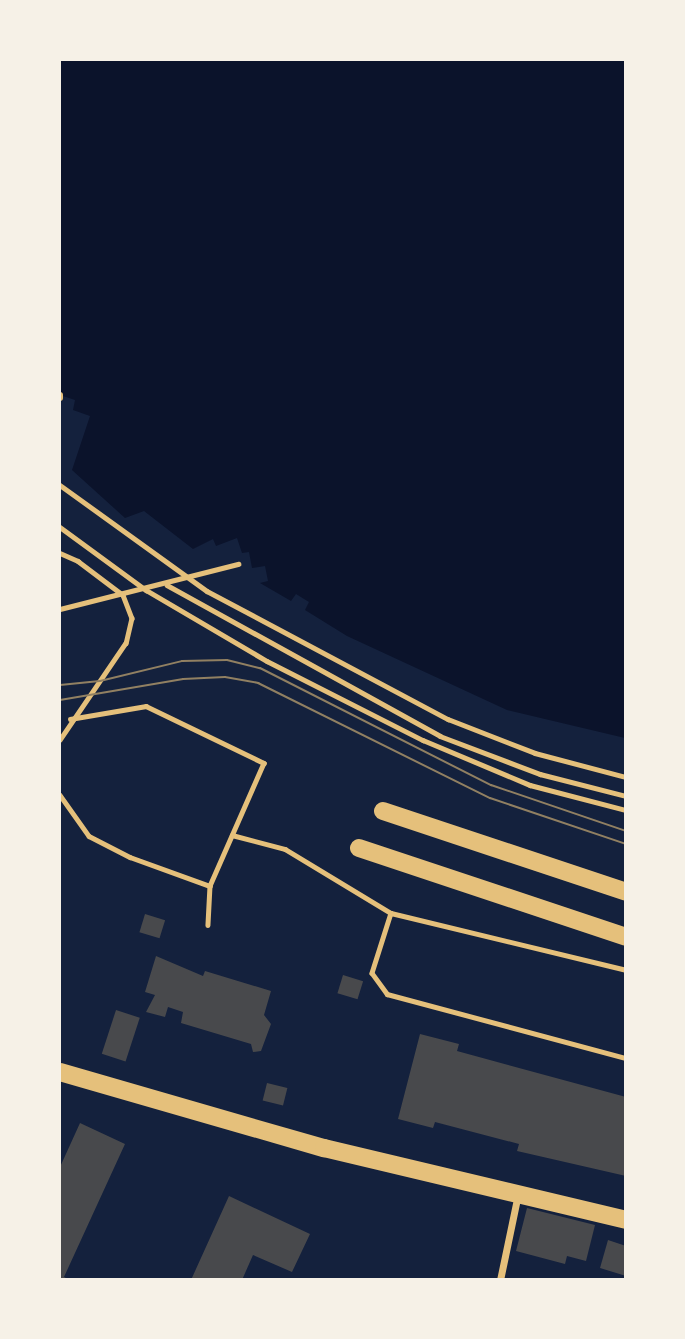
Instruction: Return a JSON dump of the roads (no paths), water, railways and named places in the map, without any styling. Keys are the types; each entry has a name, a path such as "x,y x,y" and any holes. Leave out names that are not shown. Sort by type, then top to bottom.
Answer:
{"main road":[{"path":"383,811 625,892"},
{"path":"359,848 625,937"},
{"path":"60,1072 324,1148 625,1220"}],"street":[{"path":"500,1279 518,1194"}],"water":[{"path":"60,60 625,60 625,738 507,710 347,636 305,610 309,602 296,594 291,601 260,583 268,581 265,566 252,568 249,552 242,553 237,538 216,546 213,539 193,549 144,511 125,518 72,470 90,416 73,410 75,400 60,395"}],"tram line":[{"path":"60,685 100,681 182,661 227,660 260,668 491,785 626,831"},
{"path":"60,700 183,679 225,677 258,683 490,798 626,844"}]}
